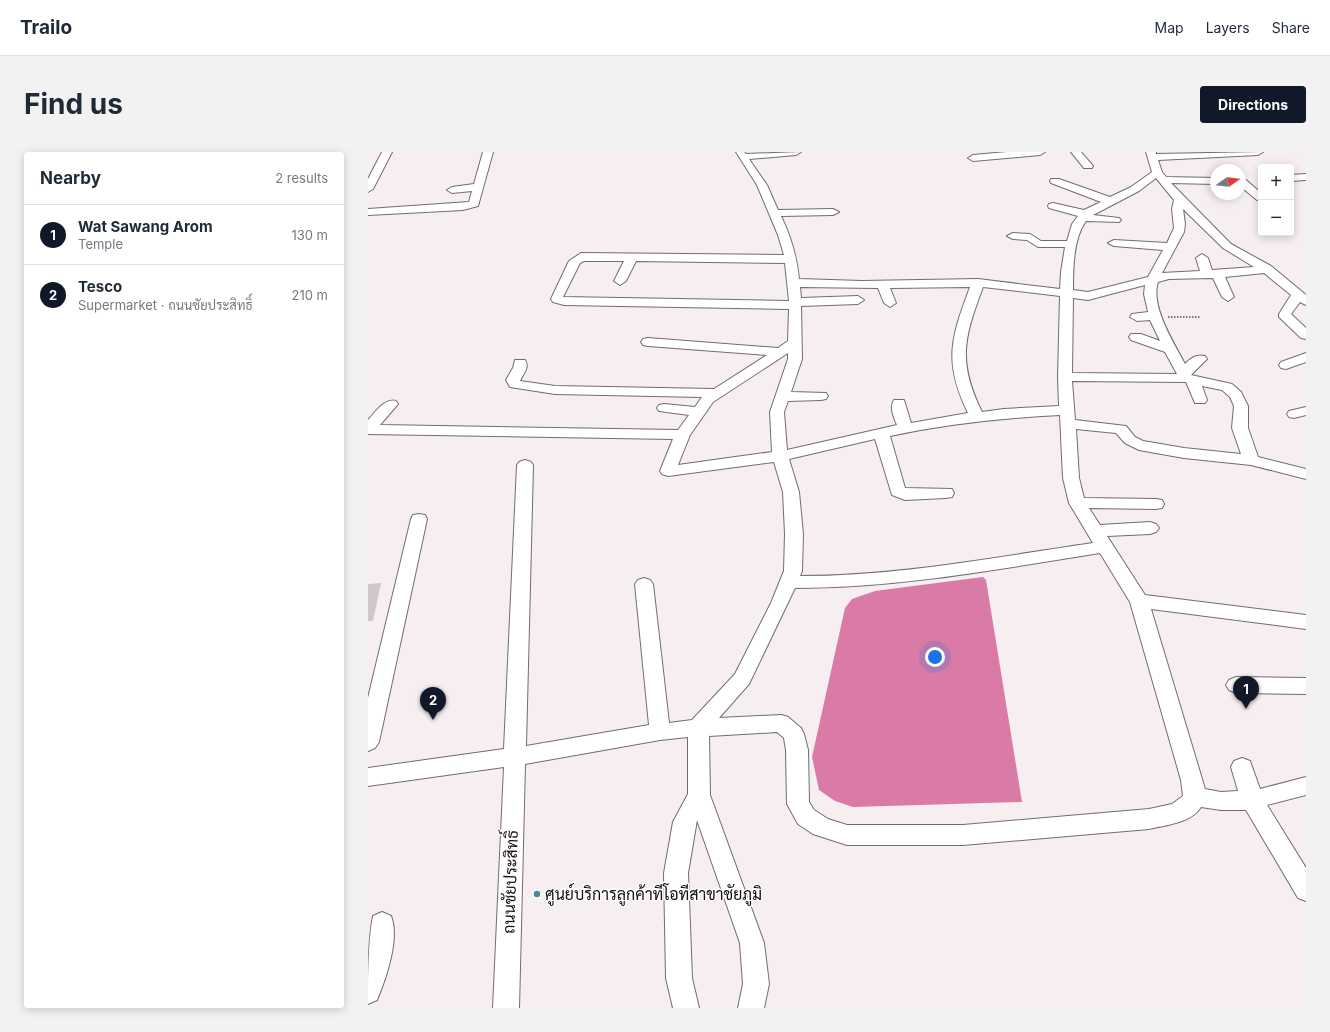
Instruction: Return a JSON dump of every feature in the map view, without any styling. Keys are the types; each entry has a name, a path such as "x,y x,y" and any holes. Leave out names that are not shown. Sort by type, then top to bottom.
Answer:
{"street":[{"path":"368,189 387,152"},
{"path":"368,212 470,206 474,204 488,152"},
{"path":"741,155 796,152"},
{"path":"973,158 1040,152"},
{"path":"1076,152 1088,166"},
{"path":"1258,152 1152,154 1161,177 1179,198 1227,246 1267,269 1302,298 1285,314 1286,317 1306,335"},
{"path":"741,155 762,185 784,235 791,259 795,304 796,342 795,359 777,412 780,456 791,492 794,534 793,571 790,582 742,679 698,728 699,795 752,943 756,984 751,1008"},
{"path":"368,777 514,757 660,732 781,723 794,734 797,750 798,804 806,818 820,827 847,835 964,835 1149,819 1178,812 1189,805 1194,796 1192,780 1139,601 1103,547 1077,503 1071,478 1067,417 1065,377 1066,293 1071,244 1078,224 1084,215 1110,200 1142,191 1161,177 1210,181"},
{"path":"1294,178 1306,177"},
{"path":"1055,181 1110,200"},
{"path":"1246,186 1255,181"},
{"path":"452,190 478,188"},
{"path":"1246,190 1258,196"},
{"path":"1179,198 1193,195"},
{"path":"1179,198 1176,207 1178,231 1150,286 1155,316 1170,349 1200,400"},
{"path":"772,207 810,203"},
{"path":"1053,206 1084,215 1115,220"},
{"path":"772,207 833,212"},
{"path":"1012,236 1030,237 1038,244 1071,244"},
{"path":"1114,243 1170,247"},
{"path":"791,259 586,256 577,258 558,292 558,299 564,301 688,303 752,311 795,304 858,300"},
{"path":"620,281 632,257"},
{"path":"1202,258 1228,297"},
{"path":"792,283 978,283 1066,293 1077,296 1088,296 1169,275 1212,274 1267,269"},
{"path":"977,417 961,379 958,360 964,318 978,283"},
{"path":"882,284 890,303"},
{"path":"676,315 700,290"},
{"path":"1137,316 1155,316"},
{"path":"1136,336 1159,347 1170,349"},
{"path":"648,342 780,352"},
{"path":"796,342 715,393 697,412 682,435 668,471 780,456 905,428 1004,413 1067,417 1121,429 1130,440 1139,445 1184,453 1251,460 1306,474"},
{"path":"960,348 974,347"},
{"path":"1286,365 1306,357"},
{"path":"1187,377 1191,364 1200,359"},
{"path":"520,363 520,368 513,380 515,384 555,390 715,393"},
{"path":"1065,377 1187,377 1227,387 1236,395 1241,406 1240,428 1251,460"},
{"path":"782,397 822,396"},
{"path":"899,403 900,414 905,428"},
{"path":"368,429 391,404"},
{"path":"664,408 697,412"},
{"path":"368,429 682,435"},
{"path":"880,433 891,464 898,491 905,495 946,493"},
{"name":"ถนนชัยประสิทธิ์","path":"506,1008 525,465"},
{"path":"1077,503 1156,504"},
{"path":"368,742 419,519"},
{"path":"1094,531 1150,528"},
{"path":"790,582 840,582 913,576 1103,547"},
{"path":"644,584 660,732"},
{"path":"1139,601 1306,622"},
{"path":"1236,685 1306,686"},
{"path":"1242,767 1252,800 1306,890"},
{"path":"1194,796 1221,801 1252,800 1306,786"},
{"path":"686,1008 679,978 676,873 684,822 699,795"},
{"path":"368,991 377,967 382,924"}],"path":[{"path":"1155,316 1181,318 1201,317"}],"shaded area":[{"path":"983,577 986,580 1022,802 853,807 835,801 819,790 812,757 845,608 852,599 875,591"}],"building":[{"path":"381,583 373,621 368,621 368,584"}],"place":[{"name":"Wat Sawang Arom","path":"1246,709"},
{"name":"Tesco","path":"433,720"},
{"name":"ศูนย์บริการลูกค้าทีโอทีสาขาชัยภูมิ","path":"537,894"}]}
